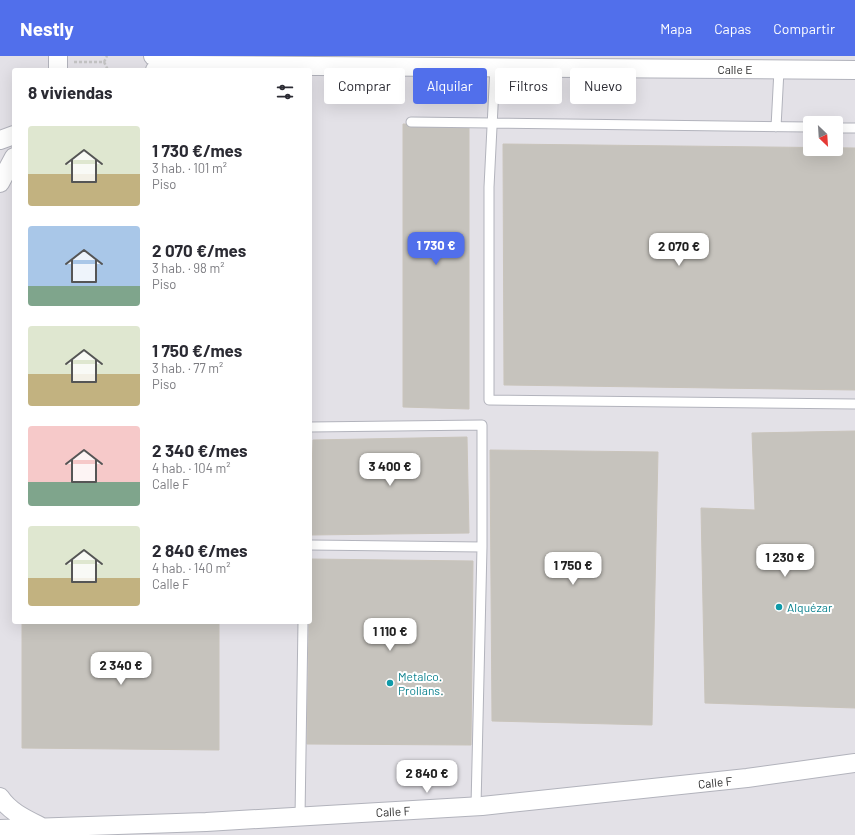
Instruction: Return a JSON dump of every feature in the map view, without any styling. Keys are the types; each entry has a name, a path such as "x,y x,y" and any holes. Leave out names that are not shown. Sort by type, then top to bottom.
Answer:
{"street":[{"name":"Calle E","path":"153,56 184,65"},
{"name":"Calle E","path":"167,68 184,65 495,68 693,62 855,70"},
{"path":"0,140 12,136"},
{"path":"0,184 12,161"},
{"path":"0,198 12,180"},
{"name":"Calle F","path":"0,829 206,822 476,806 747,778 855,763"},
{"path":"0,797 5,805 22,817 45,828"}],"lane":[{"path":"768,65 776,127"},
{"path":"495,68 489,187 489,400 855,404"},
{"path":"411,122 803,127"},
{"path":"843,128 855,128"},
{"path":"312,427 482,425 482,547 476,806"},
{"path":"312,545 482,547"},
{"path":"300,816 303,624"}],"path":[{"path":"104,62 107,56"},
{"path":"63,63 104,62"},
{"path":"104,62 107,68"}],"shaded area":[{"path":"0,56 855,56 855,835 0,835"}],"building":[{"path":"403,124 469,126 469,409 403,407"},
{"path":"503,144 803,147 803,156 843,156 843,148 855,148 855,390 504,385"},
{"name":"Alquézar","path":"855,431 855,708 705,703 701,508 755,510 752,433"},
{"path":"467,437 469,533 312,535 313,440"},
{"path":"490,450 658,452 652,725 492,721"},
{"name":"Metalco. Prolians.","path":"312,559 473,561 471,745 307,744 309,624 312,624"},
{"path":"22,624 219,624 219,750 22,748"}],"place":[{"name":"Alquézar","path":"779,607"},
{"name":"Metalco. Prolians.","path":"390,683"}]}
